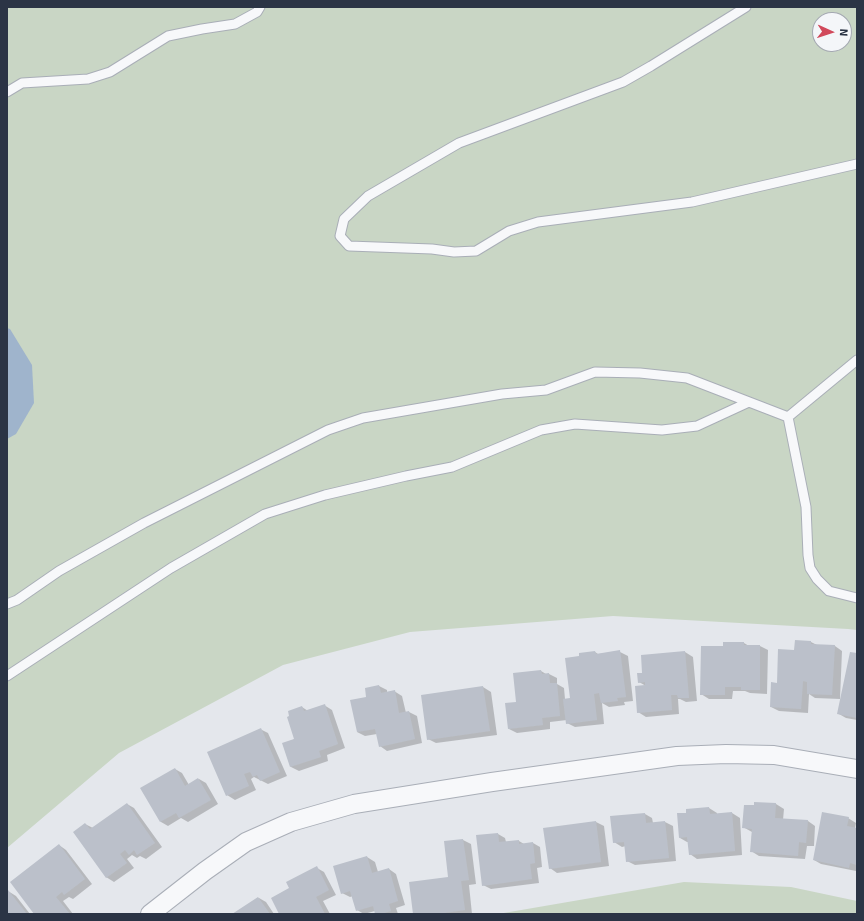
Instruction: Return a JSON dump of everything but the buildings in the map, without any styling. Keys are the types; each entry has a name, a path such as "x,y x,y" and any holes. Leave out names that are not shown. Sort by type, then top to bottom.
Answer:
{"street":[{"path":"150,914 205,871 246,842 290,822 354,804 492,782 677,756 726,754 774,755 857,769"}],"lane":[{"path":"7,92 22,83 88,79 110,72 168,36 235,24 257,12 260,7"},
{"path":"746,7 623,82 459,143 368,196 344,219 340,236 349,246 432,249 454,252 476,251 509,232 538,222 692,202 857,164"},
{"path":"788,417 857,360"},
{"path":"7,604 17,600 59,571 144,523 328,430 363,418 502,394 546,390 595,372 640,373 687,378 788,417"},
{"path":"7,676 171,568 265,514 325,495 452,467 541,430 575,424 662,430 697,426 749,402"},
{"path":"788,417 806,507 810,568 817,579 829,591 857,598"}],"green space":[{"path":"7,7 857,7 857,630 613,616 410,632 283,665 119,753 7,848"},
{"path":"684,882 791,887 857,901 857,914 498,914"}],"water":[{"path":"7,328 10,329 32,365 34,403 16,434 7,439"}]}
